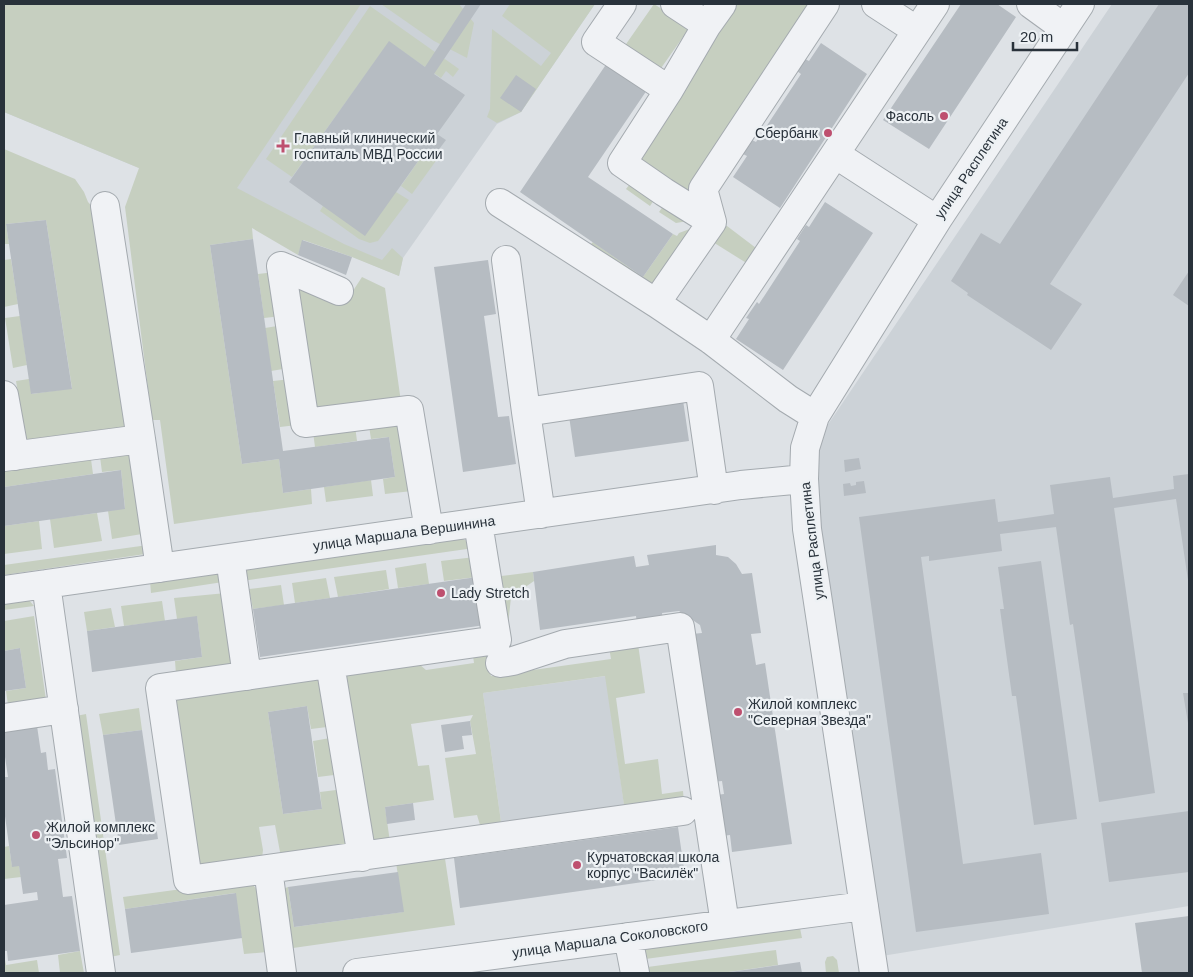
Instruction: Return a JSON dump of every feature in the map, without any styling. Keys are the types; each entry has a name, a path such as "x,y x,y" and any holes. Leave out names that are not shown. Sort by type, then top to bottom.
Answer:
{"street":[{"path":"622,4 596,42 669,90"},
{"path":"675,4 714,14 669,90 622,163 712,222"},
{"path":"712,222 703,189 824,4"},
{"path":"876,4 916,30"},
{"path":"711,340 935,4"},
{"path":"1031,4 1064,28"},
{"name":"улица Расплетина","path":"874,973 807,528 804,479 805,448 815,416 936,220 1080,4"},
{"path":"835,154 936,220"},
{"path":"500,203 656,302 711,340 788,399 815,416"},
{"path":"105,206 160,568"},
{"path":"656,302 712,222"},
{"path":"506,260 541,514"},
{"path":"339,291 281,266 305,423 409,410 429,530"},
{"path":"526,412 699,386 714,490"},
{"path":"4,395 9,457 141,439"},
{"name":"улица Маршала Вершинина","path":"4,590 804,479"},
{"path":"478,523 500,658"},
{"path":"230,558 247,676"},
{"path":"46,584 101,973"},
{"path":"683,811 188,880 160,688 330,664 500,658 513,661 566,644 680,627 725,924"},
{"path":"330,664 362,857"},
{"path":"4,718 64,709"},
{"path":"268,869 282,973"},
{"name":"улица Маршала Соколовского","path":"357,973 429,968 628,937 864,906"},
{"path":"628,937 634,973"}],"shaded area":[{"name":"Главный клинический госпиталь МВД России","path":"4,4 595,4 521,112 497,124 403,258 399,276 4,112"},
{"path":"1112,4 1189,4 1189,906 882,956 814,504 817,446 827,426"},
{"path":"606,676 624,805 501,822 483,693"}],"green space":[{"path":"4,4 361,4 237,188 344,244 382,260 392,248 403,258 399,276 303,240 298,255 252,228 253,239 210,245 242,464 279,459 283,493 311,489 312,504 174,524 160,420 152,420 125,207 139,168 4,112"},
{"path":"381,4 459,4 474,23 467,58 434,41"},
{"path":"510,4 595,4 521,112 497,123 487,117 490,109 492,29 541,66 551,53 502,16"},
{"path":"654,4 690,27 659,71 624,47"},
{"path":"730,4 815,4 694,188 686,193 636,162"},
{"path":"370,6 459,69 453,77 446,71 441,78 389,42 292,177 266,159"},
{"path":"4,149 75,179 88,202 100,215 132,431 27,445 16,381 29,379 32,394 72,388 46,220 6,224 9,244 4,244"},
{"path":"426,150 438,158 412,194 401,186"},
{"path":"633,180 656,197 650,206 626,189"},
{"path":"396,192 409,200 378,241 370,243 359,239 320,211 323,206"},
{"path":"667,201 694,220 676,223 659,212"},
{"path":"721,224 727,226 756,248 757,252 748,264 708,239"},
{"path":"695,227 660,290 587,248 593,242 643,277 673,234 677,236 679,233"},
{"path":"11,259 18,304 4,307 4,260"},
{"path":"275,272 282,316 264,318 258,274"},
{"path":"287,273 347,300 362,277 385,288 401,402 317,414"},
{"path":"20,316 27,365 13,368 5,318"},
{"path":"283,325 289,368 271,371 265,328"},
{"path":"291,379 297,425 280,427 273,381"},
{"path":"402,421 412,491 385,494 383,479 395,477 389,437 371,439 369,426"},
{"path":"355,426 357,441 315,447 313,432"},
{"path":"127,446 138,456 148,533 112,539 108,511 125,508 121,470 102,472 99,449"},
{"path":"90,452 93,474 4,487 4,465"},
{"path":"371,480 373,496 326,502 324,487"},
{"path":"97,513 102,541 54,548 50,519"},
{"path":"39,521 42,549 4,554 4,526"},
{"path":"461,538 469,542 474,548 242,581 242,574 248,568"},
{"path":"148,545 152,553 4,575 4,565"},
{"path":"475,557 477,577 444,581 441,561"},
{"path":"426,563 429,584 398,588 395,568"},
{"path":"386,570 389,589 338,597 334,577"},
{"path":"221,572 223,582 151,593 150,581"},
{"path":"533,572 534,581 511,597 508,626 511,650 506,650 496,581 501,576"},
{"path":"326,578 330,598 295,603 292,583"},
{"path":"281,585 284,605 253,609 249,589"},
{"path":"226,593 237,665 176,674 175,661 202,657 197,617 177,619 174,598"},
{"path":"28,599 34,606 4,610 4,602"},
{"path":"162,601 165,621 124,626 121,606"},
{"path":"111,608 115,627 87,631 84,612"},
{"path":"34,616 46,700 8,705 6,691 26,688 20,648 4,651 4,621"},
{"path":"637,637 645,693 616,698 625,764 658,759 662,794 683,791 684,803 625,812 605,676 483,693 501,822 480,825 477,815 454,818 445,758 476,754 470,721 473,715 411,724 418,766 429,765 434,800 385,807 390,842 373,841 343,683 346,675 412,658 426,670 474,663 472,649 485,647 491,676 611,659 608,641"},
{"path":"317,672 335,726 311,729 307,706 268,712 283,814 322,809 320,792 344,789 349,843 343,848 288,856 280,852 275,825 259,827 263,850 262,858 206,866 199,863 175,697"},
{"path":"139,708 142,730 103,735 99,714"},
{"path":"86,714 120,955 110,957 76,716"},
{"path":"336,737 342,774 318,777 313,741"},
{"path":"9,846 12,866 19,866 21,877 4,879 4,847"},
{"path":"444,852 455,925 286,949 283,889 288,887 294,927 403,912 396,862"},
{"path":"250,881 257,890 267,952 244,954 235,893 125,909 123,897"},
{"path":"800,928 802,938 638,960 636,949"},
{"path":"776,950 778,965 722,973 641,973 640,968"},
{"path":"80,951 84,973 60,973 58,955"},
{"path":"4,954 6,965 37,960 39,973 4,973"},
{"path":"833,956 837,960 839,973 826,973 825,962 827,957"}],"building":[{"path":"466,4 481,4 434,74 465,95 437,134 446,140 434,156 426,150 365,236 289,182 389,41 425,67"},
{"path":"961,4 997,4 1016,17 929,149 883,120"},
{"path":"1159,4 1189,4 1189,73 1050,284 1082,304 1051,350 967,295 968,293 951,281 981,233 1000,244"},
{"path":"821,43 867,74 780,208 733,177 747,156 743,154 752,140 756,142 801,74 797,71 805,59 809,61"},
{"path":"607,63 647,90 588,177 673,234 643,277 520,192"},
{"path":"516,75 536,89 521,112 500,98"},
{"path":"825,202 873,233 783,370 736,339 749,319 746,318 757,302 759,304 800,241 797,239 806,225 809,227"},
{"path":"46,220 72,389 31,394 6,224"},
{"path":"253,239 283,451 389,437 395,477 283,493 279,459 242,464 210,245"},
{"path":"302,240 352,257 346,275 298,255"},
{"path":"488,260 496,314 484,316 498,417 509,416 516,464 463,472 434,267"},
{"path":"1189,271 1189,306 1173,295"},
{"path":"683,400 689,441 575,457 569,416"},
{"path":"859,458 861,469 845,472 844,460"},
{"path":"121,470 125,509 4,526 4,487"},
{"path":"1189,474 1189,587 1176,499 1114,508 1155,793 1099,802 1073,624 1070,625 1056,527 1000,534 1002,551 929,561 929,556 921,557 963,864 1041,853 1049,914 916,932 859,517 995,499 998,522 1054,514 1050,485 1110,477 1113,498 1174,489 1173,476"},
{"path":"864,481 866,493 844,496 843,484 850,483 851,486 856,485 856,482"},
{"name":"Жилой комплекс \"Северная Звезда\"","path":"716,545 716,555 728,557 736,564 742,574 752,573 761,633 751,634 756,665 765,663 792,844 732,852 730,835 722,836 716,795 724,794 722,781 713,782 692,634 702,633 700,625 679,611 662,613 663,620 637,624 636,616 540,630 533,572 634,556 636,567 649,565 647,555"},
{"path":"1041,561 1077,819 1034,825 1016,696 1012,696 1000,609 1004,609 998,567"},
{"path":"477,577 485,625 260,657 253,609"},
{"path":"197,616 202,657 92,672 87,631"},
{"path":"20,648 26,688 4,691 4,651"},
{"path":"1183,693 1189,693 1189,723 1188,723"},
{"path":"307,706 322,809 283,814 268,712"},
{"path":"470,721 472,735 462,736 464,749 445,752 441,725"},
{"name":"Жилой комплекс \"Эльсинор\"","path":"37,726 41,753 46,752 48,770 55,769 67,858 58,859 63,897 72,896 80,951 8,961 7,951 4,951 4,905 38,900 37,892 23,894 19,866 12,867 4,809 4,777 8,777 4,758 4,731"},
{"path":"142,730 158,839 119,845 103,735"},
{"path":"413,803 415,820 387,824 385,807"},
{"path":"1189,811 1189,872 1109,882 1101,823"},
{"path":"678,827 685,876 460,908 454,858"},
{"path":"398,872 404,912 294,927 288,887"},
{"path":"236,893 242,938 131,953 125,909"},
{"path":"1189,916 1189,973 1142,973 1135,923"},
{"path":"800,962 802,973 730,973 730,972"}],"place":[{"name":"Фасоль","path":"944,116"},
{"name":"Сбербанк","path":"828,133"},
{"name":"Главный клинический госпиталь МВД России","path":"283,146"},
{"name":"Lady Stretch","path":"441,593"},
{"name":"Жилой комплекс \"Северная Звезда\"","path":"738,712"},
{"name":"Жилой комплекс \"Эльсинор\"","path":"36,835"},
{"name":"Курчатовская школа корпус \"Василёк\"","path":"577,865"}]}
